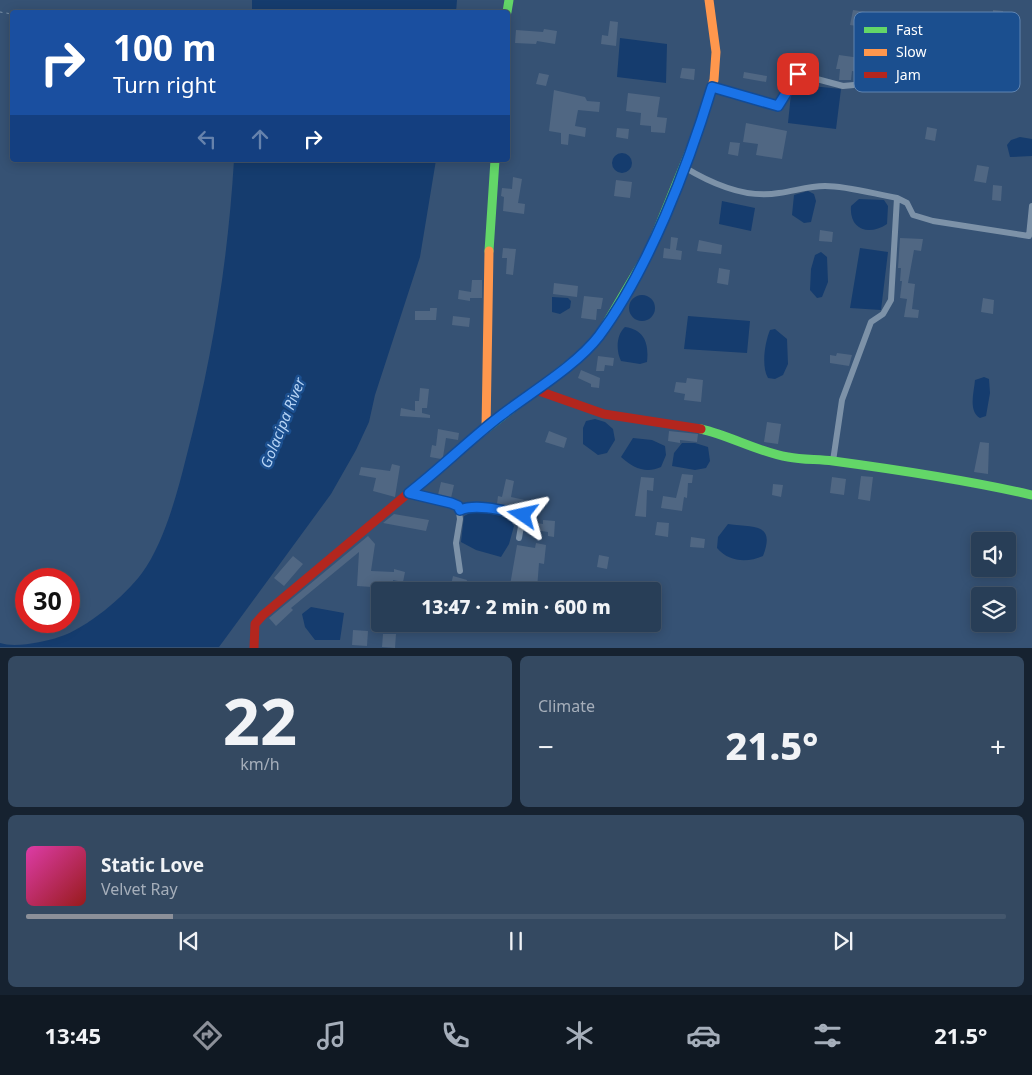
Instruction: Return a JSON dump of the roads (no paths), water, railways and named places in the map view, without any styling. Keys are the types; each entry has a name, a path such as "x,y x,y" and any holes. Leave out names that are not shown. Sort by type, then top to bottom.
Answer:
{"street":[{"path":"254,648 255,624 263,615 486,429 581,355 599,336 649,251 684,168 712,87 716,52 709,0"},
{"path":"712,87 778,106 798,74 843,86 854,85"},
{"path":"486,429 489,241 495,162"},
{"path":"684,168 702,178 752,194 779,194 800,187 827,186 897,198 907,203 913,215 932,220 1029,236 1032,206"},
{"path":"833,461 842,400 871,322 883,314 891,300 897,198"},
{"path":"536,390 604,414 661,424 691,426 788,457 833,461 1002,488 1032,495"},
{"path":"409,493 458,506 460,510 456,542 460,571"},
{"path":"460,510 465,508 487,509 523,515 519,538"}],"water":[{"path":"252,0 457,0 456,10 252,10"},
{"path":"620,38 667,44 666,83 617,77"},
{"path":"792,84 841,89 836,129 788,123"},
{"path":"1020,137 1032,139 1032,156 1010,157 1007,145 1011,140"},
{"path":"618,153 626,153 632,159 632,167 626,173 618,173 612,167 612,159"},
{"name":"Golacipa River","path":"234,162 436,162 420,257 375,395 369,422 356,450 331,494 219,647 0,647 0,643 14,645 30,644 70,633 80,633 80,628 104,611 126,592 150,561 169,518 204,384 218,310 228,235"},
{"path":"808,191 814,194 816,201 811,222 804,223 792,215 794,195"},
{"path":"859,199 884,200 888,206 887,224 874,230 867,230 857,225 853,221 851,206"},
{"path":"722,201 755,208 751,231 719,224"},
{"path":"860,248 888,252 881,310 850,308"},
{"path":"821,252 827,257 828,282 822,297 817,298 810,290 811,269 815,255"},
{"path":"642,295 651,299 655,308 651,317 642,321 633,317 629,308 633,299"},
{"path":"552,297 568,298 571,301 570,308 560,314 552,312"},
{"path":"688,316 750,321 747,353 684,349"},
{"path":"625,327 637,331 644,339 647,349 647,362 640,364 621,361 618,353 618,343 620,334"},
{"path":"775,329 787,339 788,364 783,375 775,379 768,378 764,361 768,335 770,330"},
{"path":"984,377 989,379 990,393 986,416 980,418 974,411 973,395 975,380"},
{"path":"595,419 605,422 613,429 615,440 607,453 598,455 583,444 583,428 586,421"},
{"path":"633,438 652,440 665,446 666,455 661,467 650,470 640,469 621,457"},
{"path":"682,443 695,443 708,447 710,461 706,468 695,470 672,466 674,453"},
{"path":"476,510 509,518 514,526 509,544 501,557 476,550 461,542 464,516"},
{"path":"728,524 753,527 764,532 767,537 763,556 751,560 739,560 722,553 717,548 718,537"},
{"path":"311,607 344,613 340,640 315,640 305,627 302,614"}]}
